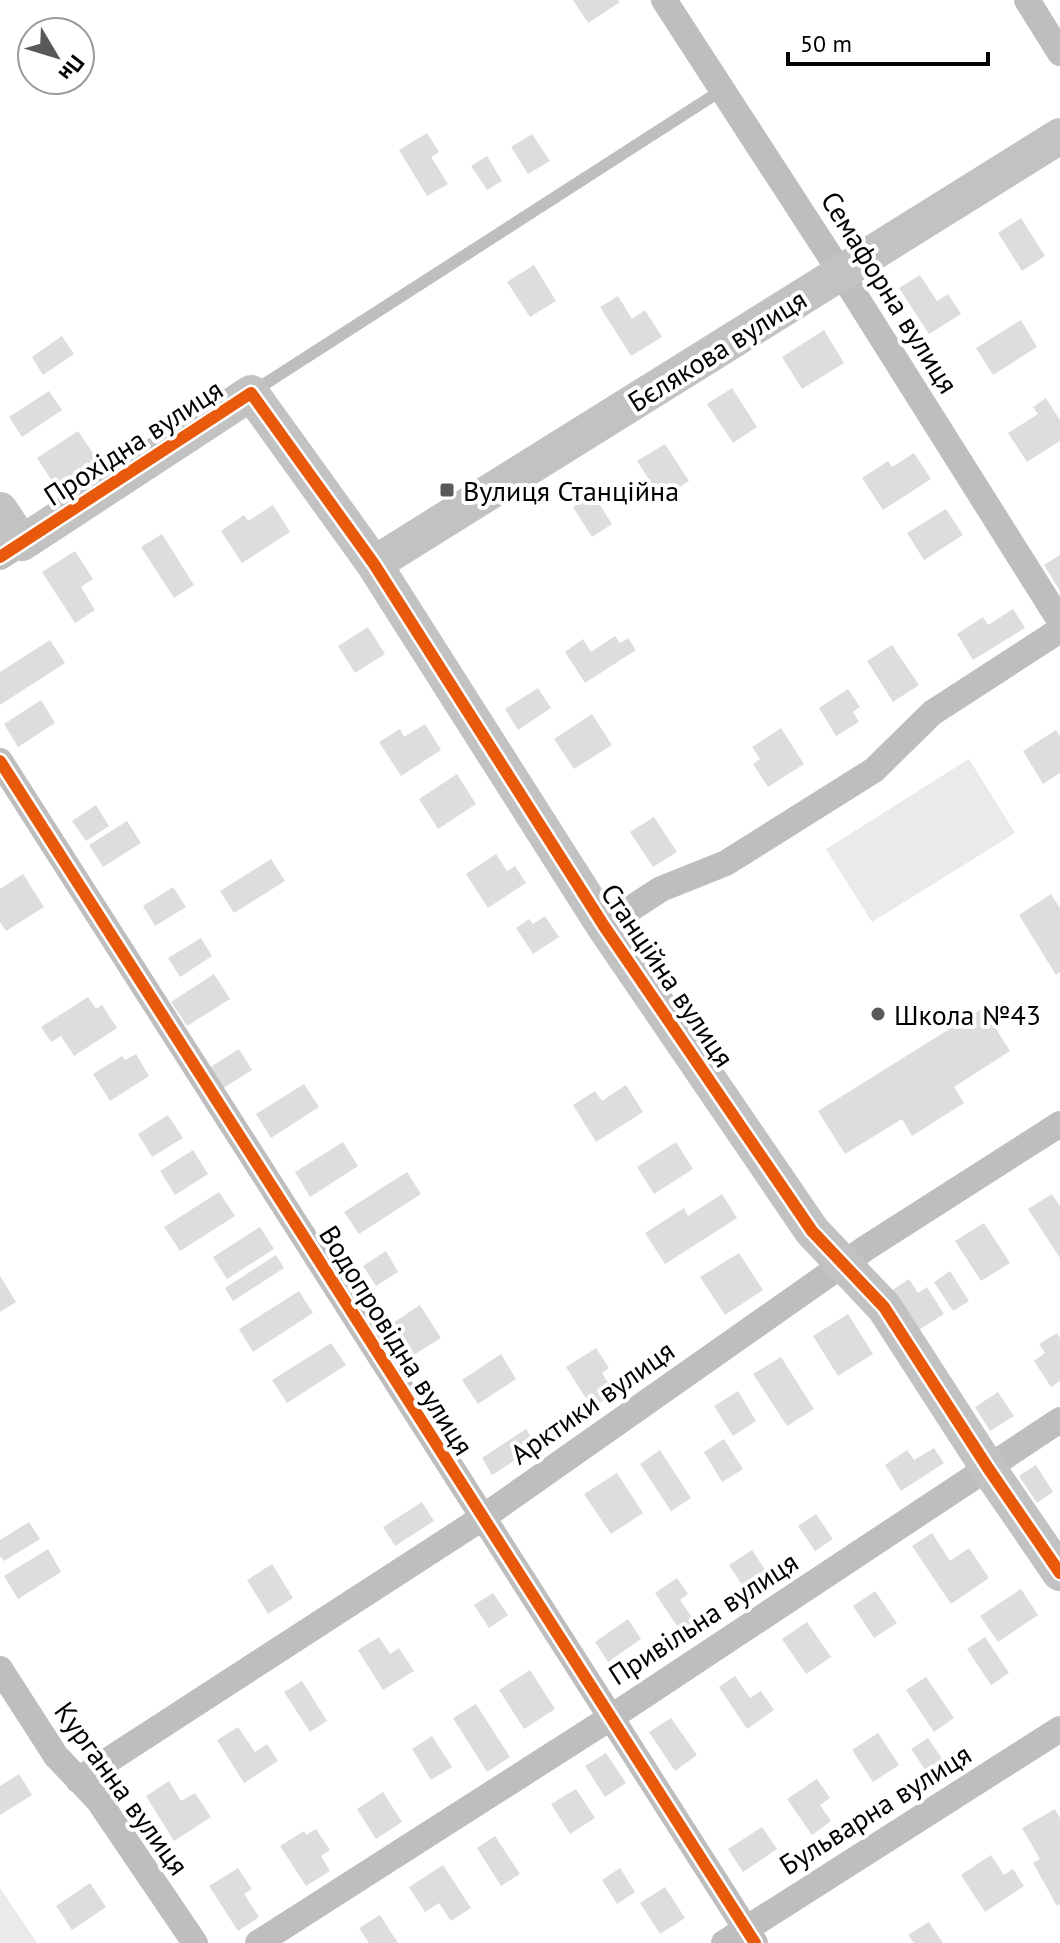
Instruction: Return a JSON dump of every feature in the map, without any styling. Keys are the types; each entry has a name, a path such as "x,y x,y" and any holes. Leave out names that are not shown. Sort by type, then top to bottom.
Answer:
{"street":[{"name":"Семафорна вулиця","path":"664,0 841,273 1060,621"},
{"path":"1027,0 1060,53"},
{"name":"Бєлякова вулиця","path":"374,564 1060,136"},
{"name":"Прохідна вулиця","path":"11,550 251,393"},
{"name":"Станційна вулиця","path":"251,393 374,564 604,926 812,1231 884,1307 1060,1573"},
{"path":"0,510 11,550"},
{"path":"604,926 661,889 726,863 874,770 932,713 1060,630"},
{"name":"Водопровідна вулиця","path":"0,761 751,1936"},
{"name":"Арктики вулиця","path":"78,1780 482,1518 846,1265 866,1248 1060,1124"},
{"name":"Привільна вулиця","path":"258,1943 610,1718 1060,1420"},
{"name":"Курганна вулиця","path":"0,1669 56,1756 98,1800 195,1943"},
{"name":"Бульварна вулиця","path":"724,1943 751,1936 1060,1729"}],"lane":[{"path":"251,393 722,90"}],"shaded area":[{"path":"969,759 1015,833 872,922 826,849"},
{"path":"0,1888 37,1943 0,1943"}],"building":[{"path":"573,0 618,0 620,2 588,23"},
{"path":"427,133 439,152 431,157 448,184 427,196 399,150"},
{"path":"532,134 550,161 528,174 511,147"},
{"path":"487,156 502,181 487,190 471,166"},
{"path":"1021,218 1045,256 1022,271 998,233"},
{"path":"534,265 556,301 530,317 507,282"},
{"path":"920,275 937,301 948,294 961,314 929,334 899,288"},
{"path":"618,296 632,319 645,310 662,337 631,356 600,307"},
{"path":"1021,320 1037,347 993,375 976,348"},
{"path":"824,330 844,363 802,389 782,357"},
{"path":"62,336 74,354 43,375 32,357"},
{"path":"732,388 757,427 733,443 707,404"},
{"path":"49,391 62,410 22,437 9,417"},
{"path":"1046,398 1060,420 1060,441 1027,462 1008,433 1038,414 1033,407"},
{"path":"78,431 97,459 56,487 37,458"},
{"path":"665,444 689,481 662,499 637,461"},
{"path":"914,453 931,479 883,510 862,478 888,461 892,467"},
{"path":"593,494 612,524 592,537 573,507"},
{"path":"273,505 290,532 242,563 221,531 244,515 248,521"},
{"path":"946,509 963,535 924,560 907,533"},
{"path":"162,534 194,585 174,598 141,547"},
{"path":"75,551 93,579 81,587 95,610 75,623 42,572"},
{"path":"1060,555 1060,591 1044,565"},
{"path":"1013,609 1025,628 973,660 957,634 983,617 988,625"},
{"path":"368,627 385,654 355,673 338,646"},
{"path":"615,636 620,643 628,638 636,650 585,683 565,652 583,639 591,652"},
{"path":"50,640 65,663 0,705 0,672"},
{"path":"892,645 919,685 893,702 867,661"},
{"path":"538,688 551,708 518,730 505,709"},
{"path":"848,689 860,707 853,712 859,722 836,736 819,708"},
{"path":"41,700 55,723 18,747 4,724"},
{"path":"592,714 612,745 574,769 554,739"},
{"path":"425,724 441,750 401,776 379,742 400,729 404,737"},
{"path":"781,728 804,764 768,787 753,764 760,759 752,747"},
{"path":"1056,730 1060,736 1060,773 1043,784 1023,751"},
{"path":"457,774 476,804 438,829 419,799"},
{"path":"96,805 109,826 86,841 72,821"},
{"path":"654,817 677,852 653,867 630,832"},
{"path":"127,821 141,843 103,867 89,845"},
{"path":"496,854 507,871 515,866 526,883 488,908 466,874"},
{"path":"271,859 285,881 234,913 220,891"},
{"path":"23,874 44,907 6,931 0,922 0,889"},
{"path":"173,887 186,907 155,926 143,906"},
{"path":"1051,894 1060,908 1060,972 1056,975 1019,915"},
{"path":"545,916 559,937 533,954 516,928 529,919 533,924"},
{"path":"201,938 212,956 180,977 168,958"},
{"path":"214,974 230,999 187,1026 171,1002"},
{"path":"88,997 96,1009 102,1005 117,1028 74,1056 61,1036 51,1042 41,1027"},
{"path":"983,1008 1010,1051 954,1087 964,1103 912,1136 902,1119 845,1154 818,1111"},
{"path":"239,1049 252,1070 222,1089 209,1068"},
{"path":"136,1054 149,1076 110,1101 93,1074 122,1056 125,1060"},
{"path":"304,1084 319,1107 271,1138 256,1114"},
{"path":"626,1085 643,1112 596,1142 573,1105 595,1091 602,1101"},
{"path":"168,1115 183,1138 152,1157 138,1134"},
{"path":"343,1142 358,1166 310,1197 295,1172"},
{"path":"676,1142 693,1169 654,1194 637,1167"},
{"path":"193,1150 208,1174 175,1195 160,1171"},
{"path":"407,1172 421,1194 359,1234 344,1212"},
{"path":"219,1192 235,1216 180,1251 164,1227"},
{"path":"722,1194 737,1218 665,1264 645,1233 684,1208 688,1216"},
{"path":"1052,1194 1060,1206 1060,1258 1028,1209"},
{"path":"984,1223 1010,1263 981,1281 955,1241"},
{"path":"260,1227 274,1249 227,1279 213,1257"},
{"path":"386,1251 398,1272 376,1286 363,1266"},
{"path":"739,1253 763,1290 725,1315 700,1277"},
{"path":"276,1255 284,1268 233,1301 225,1288"},
{"path":"950,1271 969,1301 953,1311 934,1282"},
{"path":"0,1276 16,1302 0,1312"},
{"path":"909,1279 918,1293 927,1287 944,1314 917,1331 891,1291"},
{"path":"299,1291 313,1313 253,1352 239,1329"},
{"path":"420,1305 441,1338 407,1359 387,1327"},
{"path":"848,1314 873,1354 838,1376 813,1336"},
{"path":"1057,1333 1060,1338 1060,1381 1051,1387 1034,1361 1045,1353 1039,1344"},
{"path":"331,1343 346,1365 287,1403 272,1380"},
{"path":"596,1348 609,1368 602,1373 615,1393 592,1408 566,1367"},
{"path":"501,1354 516,1379 478,1404 462,1380"},
{"path":"781,1357 814,1409 787,1426 753,1374"},
{"path":"738,1391 756,1421 733,1436 714,1406"},
{"path":"998,1392 1014,1416 990,1431 975,1407"},
{"path":"526,1429 537,1446 492,1475 482,1458"},
{"path":"724,1439 743,1469 722,1482 704,1452"},
{"path":"934,1448 944,1463 901,1491 885,1465 907,1450 914,1460"},
{"path":"660,1450 691,1498 671,1511 640,1464"},
{"path":"1036,1465 1053,1492 1037,1503 1019,1476"},
{"path":"617,1473 643,1513 611,1534 584,1494"},
{"path":"422,1502 434,1521 395,1546 383,1527"},
{"path":"816,1514 833,1539 815,1551 798,1526"},
{"path":"29,1522 40,1539 4,1561 0,1556 0,1540"},
{"path":"932,1533 950,1561 969,1548 989,1578 951,1604 912,1546"},
{"path":"48,1549 61,1572 18,1599 4,1576"},
{"path":"752,1550 774,1583 751,1598 729,1565"},
{"path":"272,1564 293,1598 268,1614 247,1580"},
{"path":"677,1578 688,1594 680,1600 695,1622 681,1632 655,1593"},
{"path":"1021,1589 1038,1615 998,1642 980,1616"},
{"path":"875,1591 897,1623 874,1638 853,1606"},
{"path":"493,1593 508,1615 489,1628 474,1605"},
{"path":"628,1619 641,1639 608,1662 595,1642"},
{"path":"807,1622 831,1657 806,1674 782,1639"},
{"path":"379,1637 390,1654 399,1648 414,1671 383,1690 358,1650"},
{"path":"985,1637 1009,1673 991,1685 967,1649"},
{"path":"530,1670 555,1709 524,1729 499,1690"},
{"path":"735,1676 750,1698 761,1691 774,1710 747,1729 719,1687"},
{"path":"926,1677 954,1718 934,1732 906,1690"},
{"path":"302,1681 327,1721 310,1732 284,1692"},
{"path":"476,1704 510,1757 487,1772 453,1718"},
{"path":"671,1718 697,1755 675,1771 649,1732"},
{"path":"238,1727 255,1752 267,1744 278,1761 244,1783 217,1740"},
{"path":"878,1733 899,1765 873,1782 852,1750"},
{"path":"432,1736 452,1767 431,1780 412,1749"},
{"path":"928,1738 945,1763 928,1774 911,1749"},
{"path":"606,1753 626,1783 605,1797 585,1766"},
{"path":"19,1774 32,1795 0,1815 0,1786"},
{"path":"817,1779 830,1798 820,1805 831,1821 812,1835 787,1799"},
{"path":"169,1781 181,1801 195,1793 211,1817 174,1841 146,1796"},
{"path":"576,1789 595,1818 570,1834 551,1804"},
{"path":"383,1792 402,1822 376,1839 357,1809"},
{"path":"1055,1809 1060,1818 1060,1904 1057,1906 1033,1863 1040,1859 1022,1828"},
{"path":"762,1827 777,1849 743,1872 728,1849"},
{"path":"316,1829 330,1850 321,1856 330,1871 306,1886 280,1846 304,1831 306,1835"},
{"path":"495,1836 520,1874 501,1886 477,1848"},
{"path":"991,1855 1004,1875 1013,1869 1024,1886 985,1912 961,1875"},
{"path":"443,1865 471,1908 451,1921 439,1903 425,1912 409,1887"},
{"path":"238,1868 252,1889 244,1894 259,1917 238,1931 209,1886"},
{"path":"620,1868 635,1892 617,1904 602,1880"},
{"path":"90,1883 106,1907 72,1930 56,1906"},
{"path":"665,1887 685,1918 660,1934 640,1903"},
{"path":"380,1915 398,1943 369,1943 359,1928"},
{"path":"929,1922 943,1943 914,1943 908,1935"}],"cycle path":[{"path":"0,557 251,393 374,564 604,926 812,1231 884,1307 1060,1573"},
{"path":"0,761 755,1943"}],"place":[{"name":"Вулиця Станційна","path":"447,490"},
{"name":"Школа №43","path":"878,1014"}]}
